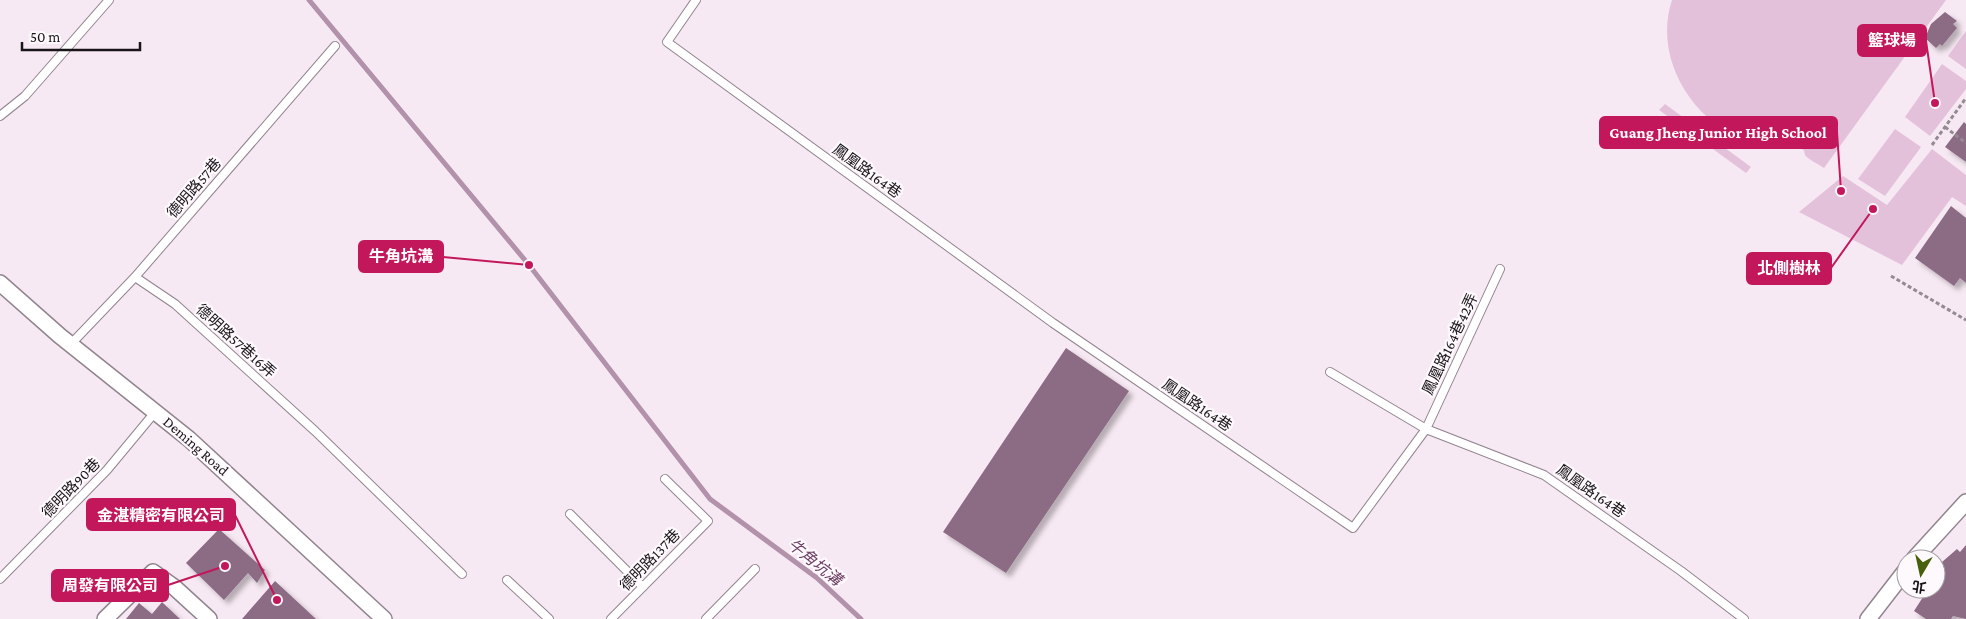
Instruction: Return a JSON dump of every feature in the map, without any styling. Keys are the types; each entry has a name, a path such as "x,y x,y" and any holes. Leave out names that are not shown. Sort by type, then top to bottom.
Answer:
{"street":[{"name":"Deming Road","path":"0,283 70,345 156,411 189,439 384,619"},
{"path":"1923,549 1966,502"},
{"path":"105,619 153,572 174,587 209,619"},
{"path":"1874,617 1896,585"}],"lane":[{"path":"0,116 25,96 109,0"},
{"name":"鳳凰路164巷","path":"696,0 667,42 1053,323 1353,528 1426,430 1544,475 1680,571 1744,619"},
{"name":"德明路57巷","path":"70,345 135,277 335,46"},
{"name":"鳳凰路164巷42弄","path":"1426,430 1500,269"},
{"name":"德明路57巷16弄","path":"135,277 175,304 315,431 462,574"},
{"path":"1330,372 1426,430"},
{"name":"德明路90巷","path":"0,579 107,470 156,411"},
{"name":"德明路137巷","path":"611,619 708,521 665,479"},
{"path":"570,514 643,587"},
{"path":"706,619 755,569"},
{"path":"508,580 549,619"}],"path":[{"path":"1932,145 1966,98"},
{"path":"1945,126 1966,143"},
{"path":"1891,276 1966,320"}],"shaded area":[{"path":"1672,0 1946,0 1824,168 1808,158 1804,150 1753,143 1727,132 1709,119 1694,103 1681,84 1673,64 1668,43 1667,22"},
{"path":"1966,31 1966,69 1948,56"},
{"path":"1942,64 1966,81 1966,89 1930,136 1905,117"},
{"path":"1665,104 1751,167 1746,173 1659,110"},
{"path":"1895,129 1921,147 1885,196 1858,179"},
{"path":"1932,149 1966,175 1966,206 1952,197 1902,265 1799,212 1843,176 1887,205"}],"building":[{"path":"1945,12 1957,21 1953,24 1957,28 1942,46 1940,44 1936,48 1925,38 1931,24"},
{"path":"1964,122 1966,124 1966,162 1945,147"},
{"path":"1951,206 1966,218 1966,283 1960,278 1954,286 1915,258"},
{"path":"1066,348 1129,391 1006,573 943,532"},
{"path":"219,529 265,570 257,583 248,573 224,600 186,563"},
{"path":"1966,545 1966,619 1953,616 1951,619 1926,619 1914,611 1922,599 1946,599 1946,559 1957,549 1960,552"},
{"path":"275,581 316,619 242,619"},
{"path":"162,602 180,619 126,619 139,603 152,614"}],"waterway":[{"name":"牛角坑溝","path":"309,0 529,265 710,499 817,578 861,619"}],"place":[{"name":"籃球場","path":"1935,103"},
{"name":"Guang Jheng Junior High School","path":"1841,191"},
{"name":"北側樹林","path":"1873,209"},
{"name":"牛角坑溝","path":"529,265"},
{"name":"周發有限公司","path":"225,566"},
{"name":"金湛精密有限公司","path":"277,600"}]}
